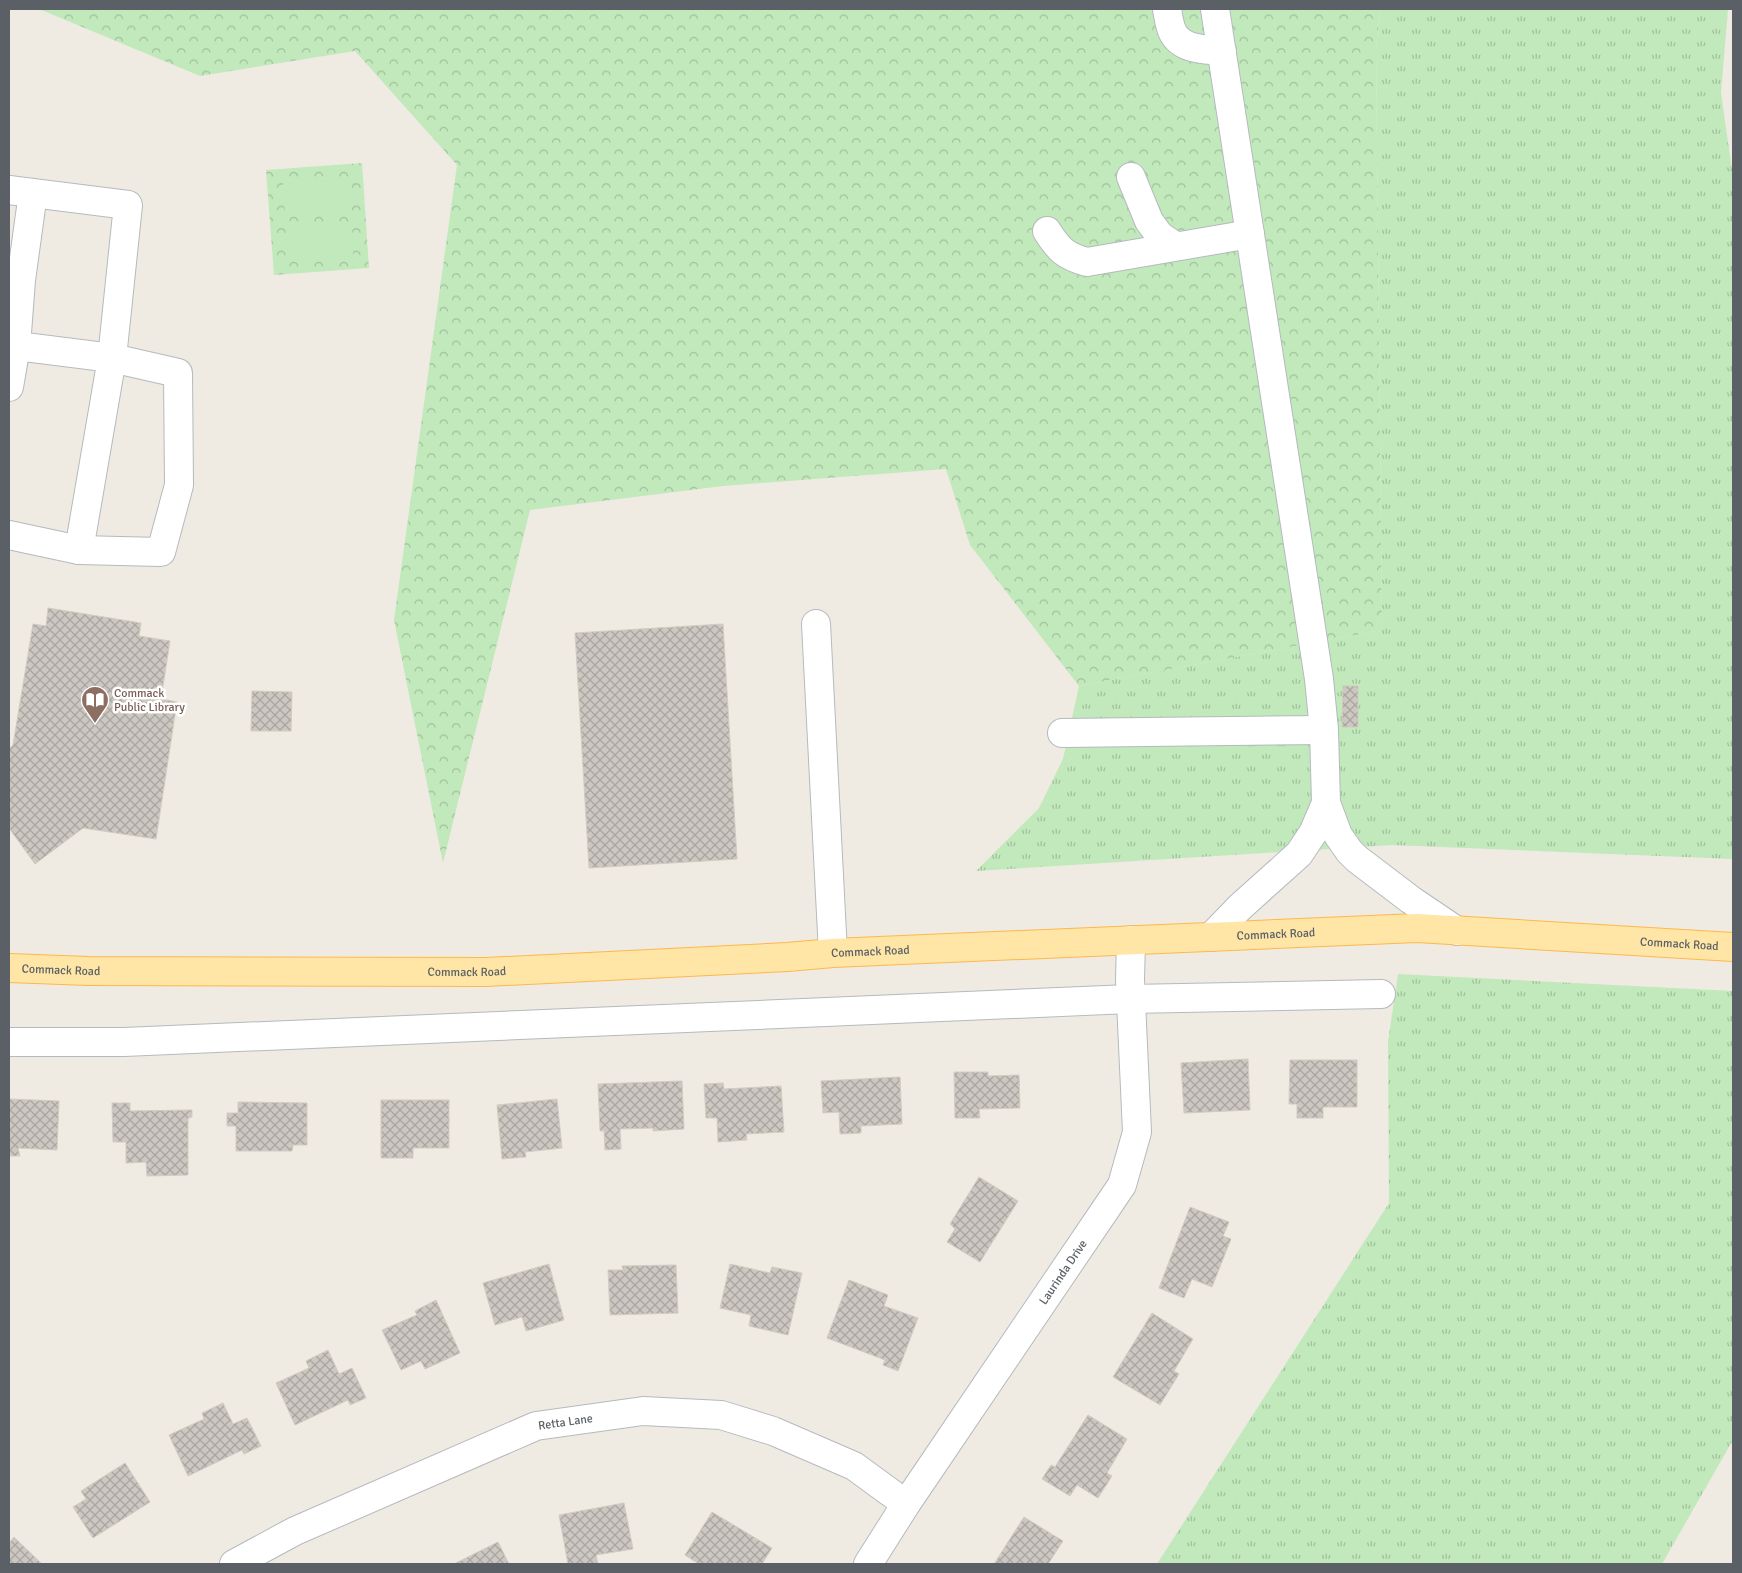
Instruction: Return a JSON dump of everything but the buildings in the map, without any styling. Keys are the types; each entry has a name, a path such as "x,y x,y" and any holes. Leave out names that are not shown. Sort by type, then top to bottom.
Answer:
{"main road":[{"name":"Commack Road","path":"9,968 88,971 486,972 833,953 1417,928 1733,947"}],"street":[{"path":"1167,9 1171,30 1180,41 1192,48 1222,51"},
{"path":"1215,9 1319,679 1324,730 1326,803 1338,835 1357,859 1457,931"},
{"path":"1131,177 1149,221 1160,236 1175,246"},
{"path":"9,387 12,346 21,280 21,192 128,205 112,358 80,550"},
{"path":"1047,231 1057,247 1069,257 1087,262 1250,234"},
{"path":"9,535 80,550 161,552 179,485 178,373 112,358 12,346"},
{"path":"816,624 833,953"},
{"path":"1062,732 1324,730"},
{"path":"1211,937 1240,907 1299,854 1313,833 1326,803"},
{"name":"Laurinda Drive","path":"868,1564 906,1504 1122,1186 1136,1132 1130,999 1132,940"},
{"path":"9,1042 124,1042 1130,999 1381,994"},
{"name":"Retta Lane","path":"234,1564 295,1531 536,1426 643,1411 721,1415 773,1431 854,1466 906,1504"}],"green space":[{"path":"39,9 1380,9 1376,49 1382,630 1079,686 970,545 946,469 723,486 530,510 443,863 394,620 457,165 355,51 200,76"},
{"path":"1380,9 1728,9 1721,93 1733,177 1733,859 1392,845 976,871 1039,808 1063,759 1079,686 1382,630 1376,49"},
{"path":"362,163 369,268 274,275 266,170"},
{"path":"349,180 350,211 285,214 283,184"},
{"path":"352,225 353,256 288,259 286,229"},
{"path":"1398,974 1733,991 1733,1440 1662,1564 1157,1564 1389,1203 1388,1042"}],"place":[{"name":"Commack Public Library","path":"95,724"}]}
